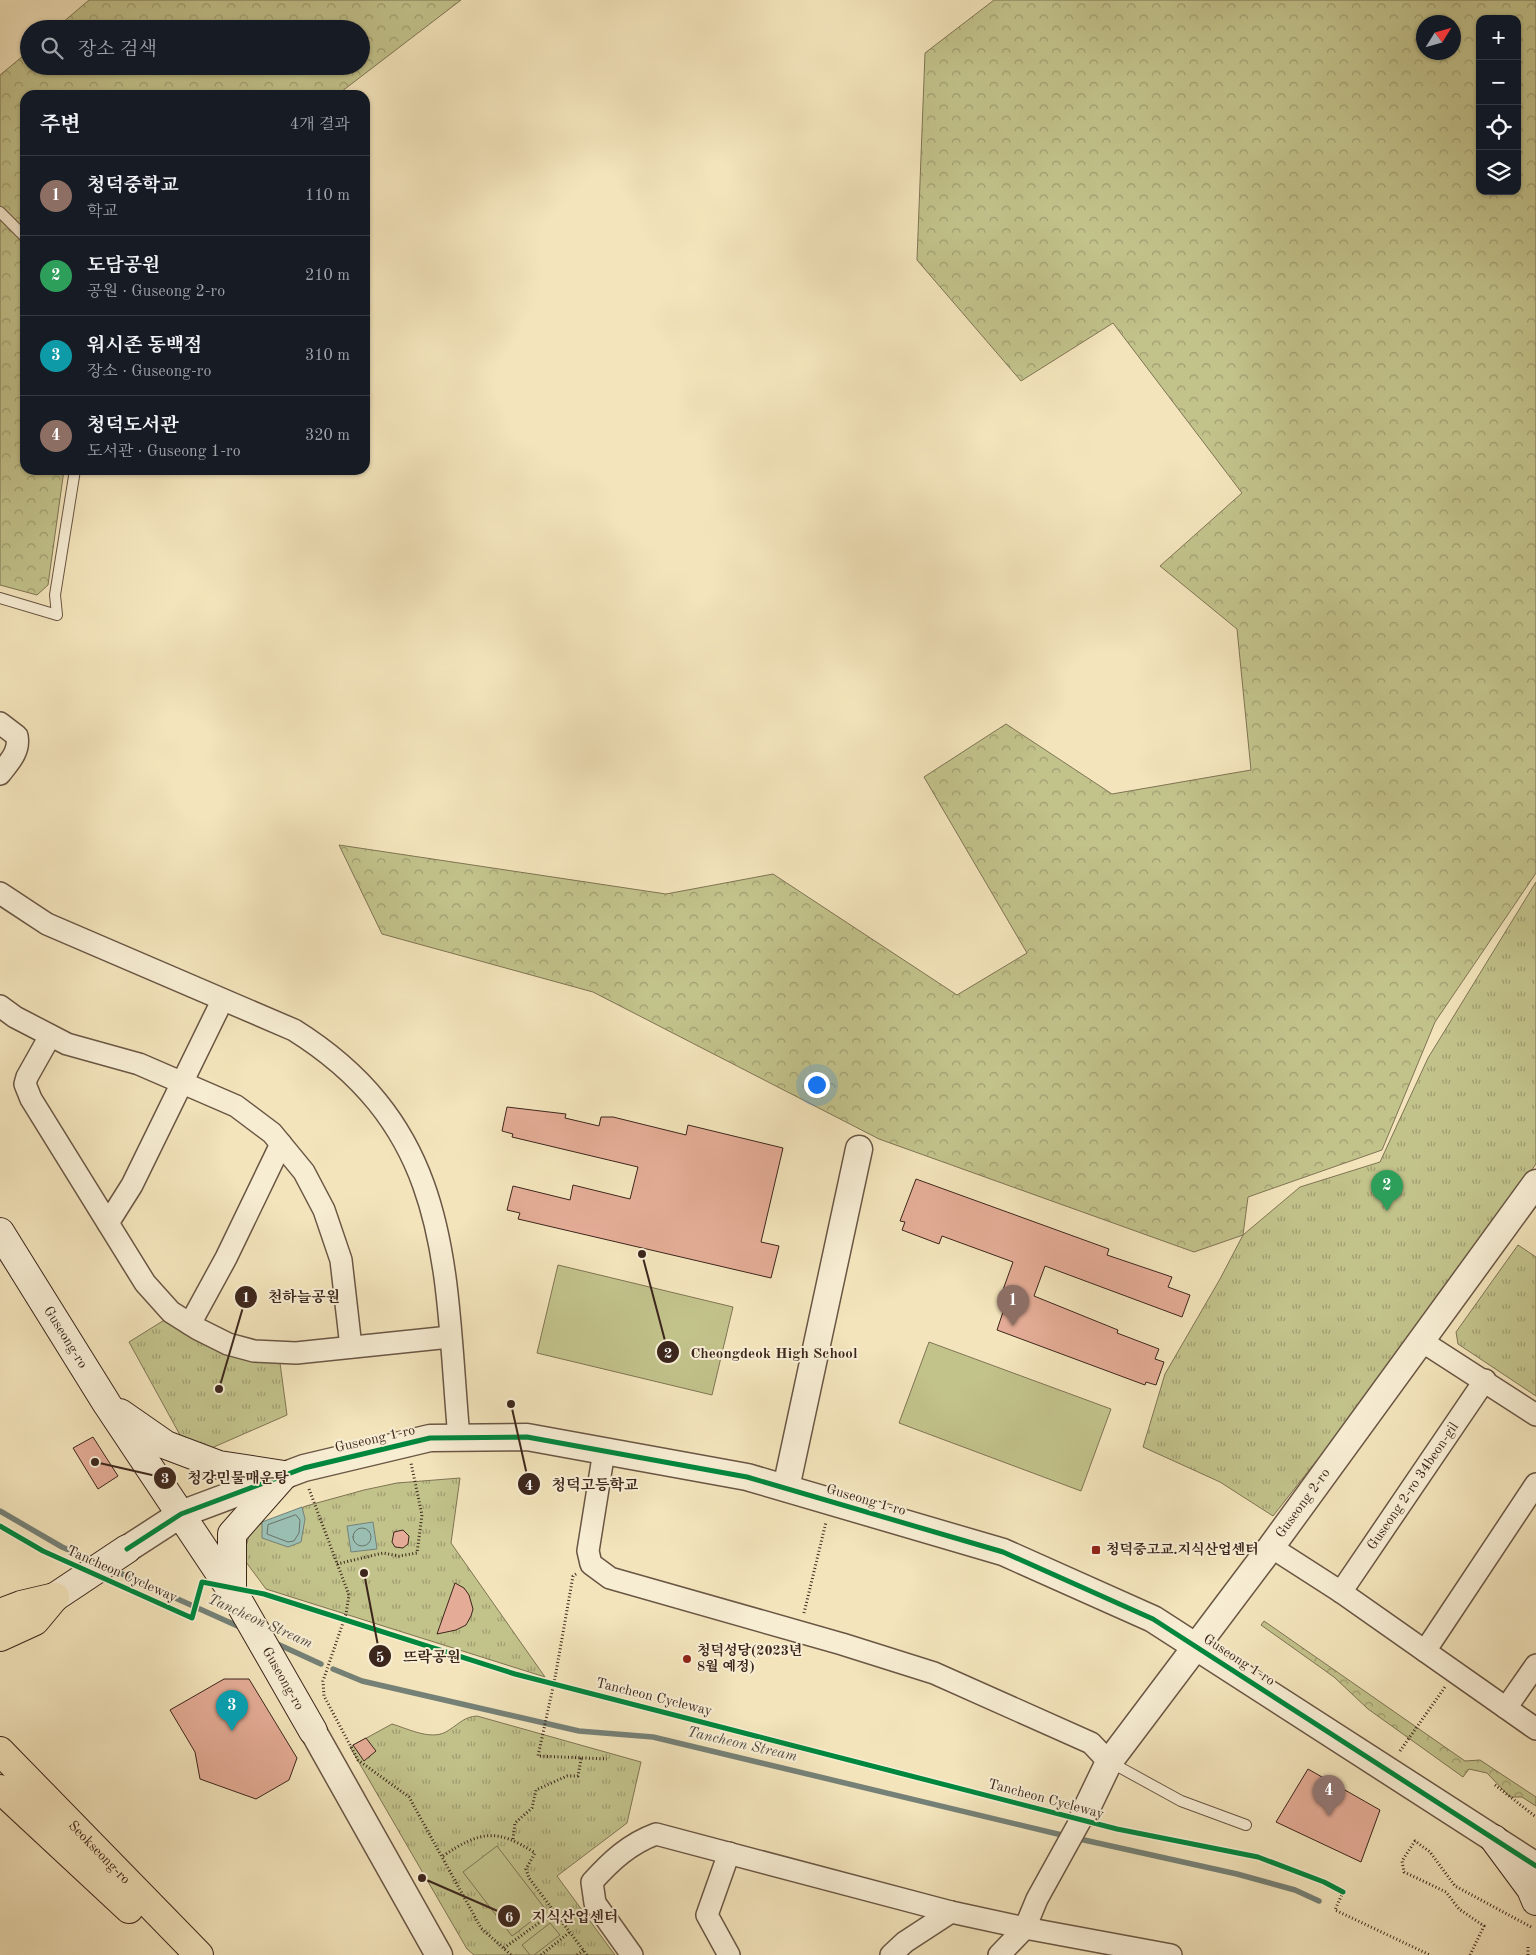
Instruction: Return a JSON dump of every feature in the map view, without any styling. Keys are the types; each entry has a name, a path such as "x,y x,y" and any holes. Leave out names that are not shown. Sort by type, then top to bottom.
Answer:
{"highway":[{"path":"0,1613 21,1605 55,1597"},
{"path":"0,1637 35,1621 55,1597"},
{"name":"Seokseong-ro","path":"0,1751 199,1955"},
{"name":"Seokseong-ro","path":"0,1789 179,1955"}],"main road":[{"name":"Guseong-ro","path":"0,1232 108,1404 236,1596 313,1731"},
{"path":"108,1404 166,1445 220,1465 294,1471"},
{"path":"236,1596 232,1534 294,1471"},
{"path":"55,1597 127,1549"},
{"path":"1494,1839 1531,1889 1536,1901"}],"street":[{"path":"0,723 17,736 18,742 17,751 0,774"},
{"path":"0,894 47,924 222,1001 294,1030 326,1050 354,1075 381,1105 402,1135 422,1176 436,1218 450,1337 459,1438"},
{"path":"108,1223 132,1185 181,1081 222,1001"},
{"path":"0,1006 67,1044 139,1064 236,1106 272,1133 304,1172 324,1210 341,1260 350,1347"},
{"path":"50,1036 27,1077 25,1084 31,1099 145,1283 171,1312 228,1344 254,1351 296,1353 450,1337"},
{"path":"190,1324 226,1258 281,1144"},
{"path":"786,1488 859,1149"},
{"name":"Guseong 2-ro","path":"1084,1814 1109,1762 1272,1547 1423,1342 1486,1250 1536,1183"},
{"path":"1423,1342 1485,1380 1536,1415"},
{"name":"Guseong 2-ro 34beon-gil","path":"1341,1592 1485,1380"},
{"name":"Guseong 1-ro","path":"127,1549 180,1514 294,1471 430,1438 527,1438 747,1477 1003,1552 1153,1619 1535,1865"},
{"path":"604,1451 588,1551 591,1564 610,1578 800,1632 934,1673 981,1692 1091,1743 1109,1762"},
{"path":"1425,1651 1536,1484"},
{"path":"1272,1547 1341,1592 1536,1729"},
{"path":"1506,1708 1536,1665"},
{"name":"Guseong-ro","path":"313,1731 439,1955"},
{"path":"999,1955 1026,1928 1037,1899 1084,1814"},
{"path":"632,1955 595,1903 592,1882 610,1861 638,1840 656,1834 950,1912 1171,1955"},
{"path":"729,1853 708,1915 729,1955"},
{"path":"891,1955 905,1942 950,1912"}],"lane":[{"path":"0,212 20,232"},
{"path":"0,598 57,615 54,595 74,475"},
{"path":"1109,1762 1182,1801 1246,1825"}],"path":[{"path":"337,1564 383,1553 399,1556 417,1553 422,1515 406,1443"},
{"path":"294,1471 314,1504 349,1595 344,1620 323,1680 324,1696 358,1760 409,1797 481,1928 511,1955"},
{"path":"800,1632 831,1502"},
{"path":"513,1839 515,1823 532,1808 536,1790 567,1776 578,1776 581,1759 607,1759 538,1756 555,1678 573,1576"},
{"path":"335,1617 354,1623"},
{"path":"1387,1769 1456,1672"},
{"path":"544,1682 563,1686"},
{"path":"1495,1785 1536,1817"},
{"path":"443,1856 467,1840 490,1835 513,1839 535,1853 526,1869 529,1878 587,1955"},
{"path":"1470,1955 1484,1926 1459,1909 1446,1892 1404,1872 1402,1860 1415,1841 1430,1852 1455,1886 1533,1928"},
{"path":"1336,1889 1342,1892 1336,1910 1430,1955"},
{"path":"504,1948 554,1912"},
{"path":"541,1955 570,1932"},
{"path":"1528,1946 1528,1955"},
{"path":"577,1955 584,1950"}],"green space":[{"path":"89,0 461,0 370,70 370,20 66,20"},
{"path":"994,0 1536,0 1536,873 1435,1022 1382,1150 1248,1197 1243,1235 1194,1252 879,1139 593,992 382,934 339,845 666,894 773,874 957,995 1027,953 924,777 1006,724 1112,794 1251,770 1237,629 1160,566 1242,493 1113,323 1021,381 917,260 925,53"},
{"path":"20,58 20,75 363,75 344,90 20,90 20,475 63,475 48,585 37,595 0,585 0,75"},
{"path":"1536,882 1536,1164 1373,1389 1273,1516 1220,1482 1143,1447 1165,1374 1243,1235 1300,1187 1380,1162 1428,1058"},
{"path":"1518,1245 1536,1257 1536,1396 1458,1344 1456,1332"},
{"path":"558,1265 733,1307 712,1395 537,1353"},
{"path":"166,1319 219,1351 232,1356 261,1362 280,1363 287,1415 207,1450 180,1435 129,1342"},
{"path":"929,1342 1111,1409 1081,1491 899,1423"},
{"path":"460,1478 451,1543 545,1677 266,1589 243,1558 251,1528 306,1506 397,1483"},
{"path":"1264,1621 1465,1761 1480,1760 1536,1797 1536,1806 1522,1797 1510,1797 1487,1773 1469,1769 1463,1777 1368,1709 1334,1677 1261,1625"},
{"path":"477,1716 641,1762 627,1823 557,1876 615,1955 474,1955 467,1949 350,1747 392,1724 428,1735 436,1735 449,1730 465,1719"},
{"path":"497,1846 546,1910 512,1936 463,1872"},
{"path":"550,1923 560,1935 534,1955 530,1955 522,1945"}],"water":[{"path":"302,1507 305,1519 301,1542 288,1547 262,1538 262,1522"},
{"path":"373,1522 377,1549 351,1552 347,1526"}],"building":[{"path":"507,1107 566,1114 565,1118 599,1126 601,1117 613,1117 686,1135 688,1125 783,1148 761,1242 779,1246 771,1278 518,1219 520,1213 507,1210 513,1186 570,1200 573,1185 630,1199 638,1167 512,1137 513,1134 502,1131"},
{"path":"916,1179 1109,1249 1107,1255 1172,1277 1168,1287 1190,1295 1182,1317 1045,1266 1034,1296 1118,1330 1117,1333 1159,1349 1155,1359 1164,1362 1156,1385 1146,1382 1145,1385 997,1330 1007,1300 1000,1298 1013,1262 942,1236 939,1244 902,1230 905,1222 900,1221"},
{"path":"93,1437 118,1476 98,1489 73,1448"},
{"path":"403,1530 409,1536 408,1544 403,1548 395,1547 392,1542 394,1532"},
{"path":"455,1583 464,1588 469,1595 473,1609 471,1616 466,1625 456,1630 437,1634"},
{"path":"224,1679 249,1679 297,1758 289,1780 256,1799 200,1779 195,1752 170,1710"},
{"path":"366,1738 376,1751 364,1761 353,1745"},
{"path":"1308,1769 1380,1810 1361,1862 1276,1822"}],"waterway":[{"name":"Tancheon Stream","path":"0,1511 62,1547 94,1561"},
{"name":"Tancheon Stream","path":"111,1569 242,1628"},
{"name":"Tancheon Stream","path":"273,1642 321,1664"},
{"name":"Tancheon Stream","path":"333,1669 362,1681 579,1731 653,1737 1066,1836"},
{"name":"Tancheon Stream","path":"1075,1838 1237,1874 1295,1890 1319,1901"}],"cycle path":[{"path":"127,1549 181,1514 304,1468 430,1438 527,1437 747,1477 1003,1552 1153,1619 1536,1866"},
{"name":"Tancheon Cycleway","path":"0,1526 43,1551 192,1618 202,1582 264,1594 515,1674 1117,1829 1258,1857 1324,1882 1343,1892"}],"place":[{"name":"도담공원","path":"1387,1211"},
{"name":"Cheongdeok High School","path":"642,1254"},
{"name":"청덕중학교","path":"1013,1326"},
{"name":"천하늘공원","path":"219,1389"},
{"name":"청덕고등학교","path":"511,1404"},
{"name":"청강민물매운탕","path":"95,1462"},
{"name":"청덕중고교.지식산업센터","path":"1096,1550"},
{"name":"뜨락공원","path":"364,1573"},
{"name":"청덕성당(2023년 8월 예정)","path":"687,1659"},
{"name":"워시존 동백점","path":"232,1731"},
{"name":"청덕도서관","path":"1329,1816"},
{"name":"지식산업센터","path":"422,1878"}]}
